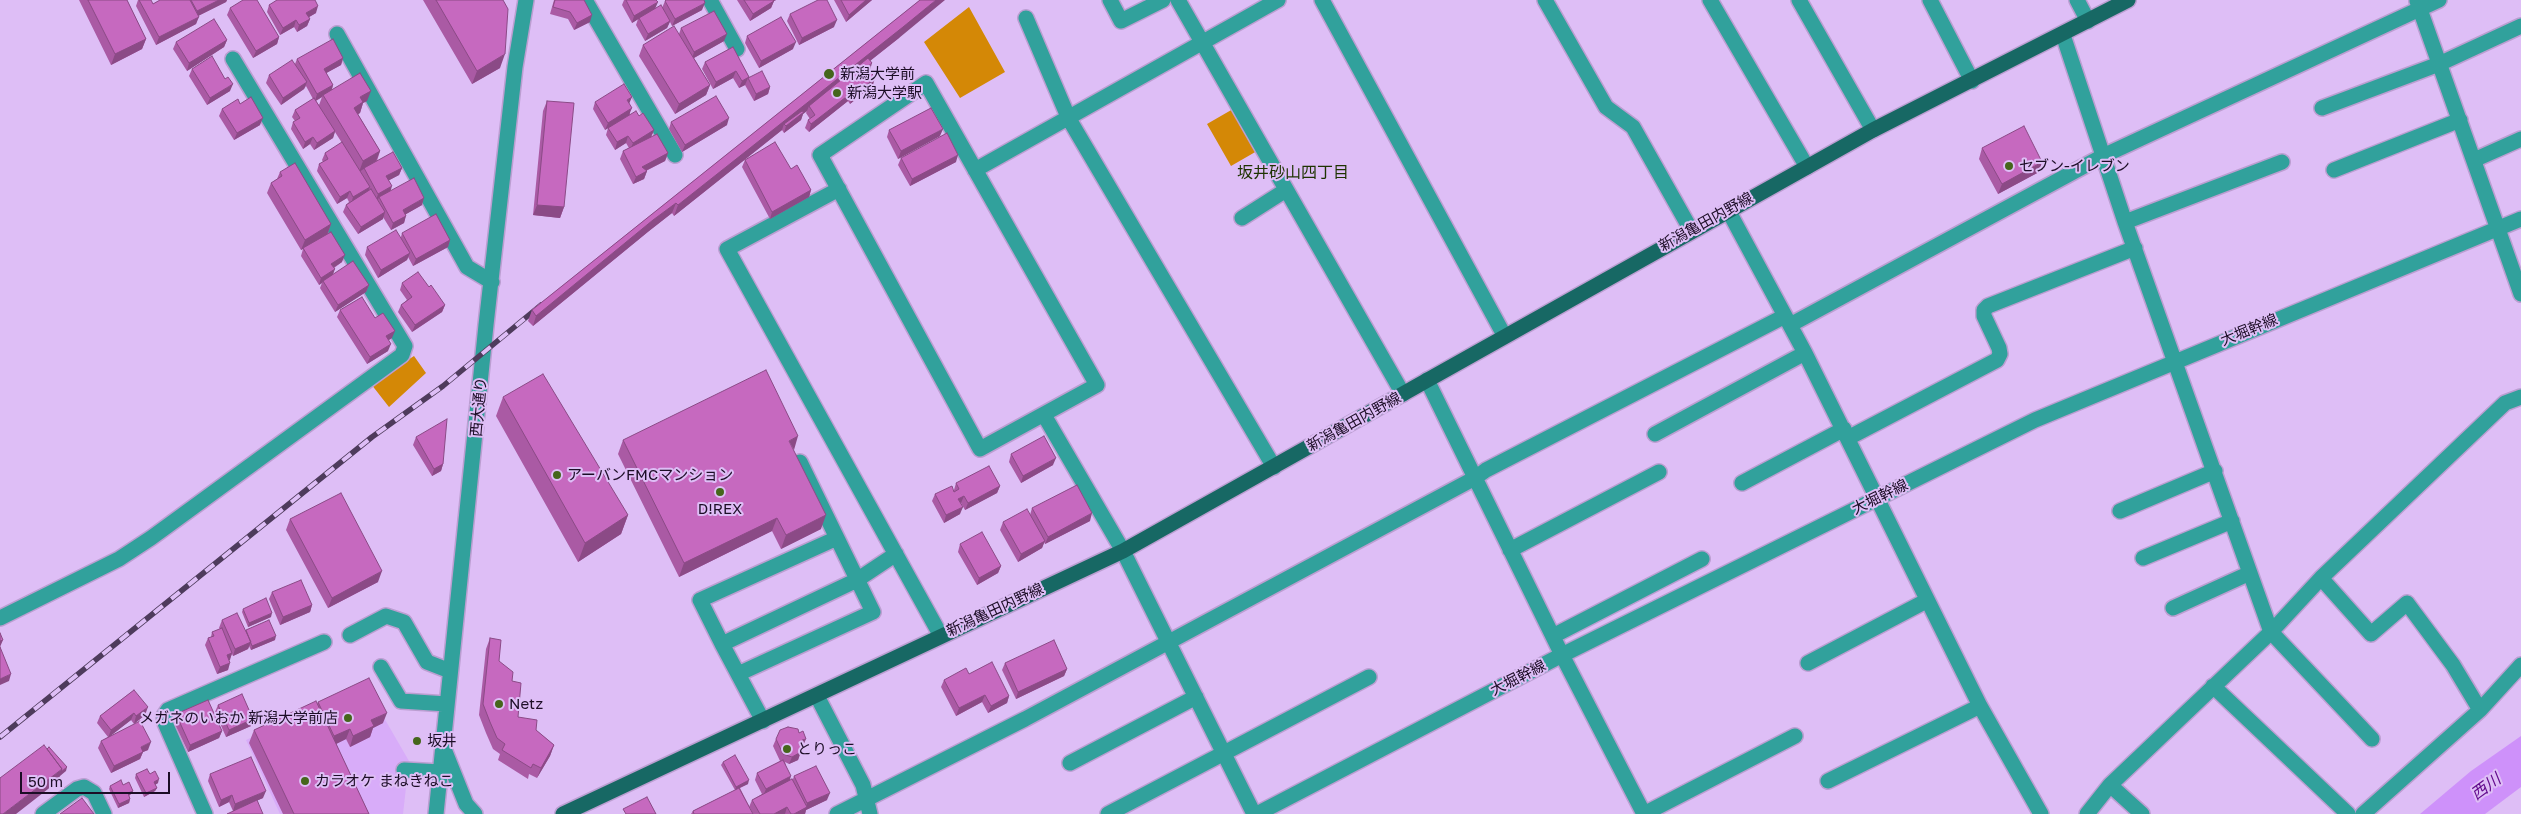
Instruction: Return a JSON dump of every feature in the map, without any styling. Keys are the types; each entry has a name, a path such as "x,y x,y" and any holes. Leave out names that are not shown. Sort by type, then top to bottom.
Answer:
{"main road":[{"name":"新潟亀田内野線","path":"564,814 584,810 764,721 1123,550 1807,166 2128,0"}],"street":[{"name":"西大通り","path":"436,814 515,67 526,0"},
{"path":"585,0 675,155"},
{"path":"710,0 737,49"},
{"path":"1110,0 1121,21 1163,0"},
{"path":"1178,0 1403,394"},
{"path":"976,170 1278,0"},
{"path":"1322,0 1504,335"},
{"path":"1545,0 1606,107 1632,127 1691,230"},
{"path":"1710,0 1807,166"},
{"path":"1799,0 1874,130"},
{"path":"1930,0 1972,80"},
{"path":"2077,0 2088,21"},
{"path":"837,814 867,807 1475,478 1486,470 1788,320 2103,156 2418,5 2440,0"},
{"path":"2418,5 2521,294"},
{"path":"1026,18 1069,119 1274,466"},
{"path":"2322,108 2439,64 2521,26"},
{"path":"337,34 463,269 492,282"},
{"path":"2062,35 2271,632 2372,739"},
{"path":"0,618 119,558 151,538 402,355 405,346 233,59"},
{"path":"926,82 976,170 1097,385 980,449 820,155 926,82"},
{"path":"2334,170 2460,120"},
{"path":"2474,160 2521,139"},
{"path":"2126,222 2282,162"},
{"path":"839,189 727,249 941,636"},
{"path":"1242,218 1286,190"},
{"path":"1728,210 1805,353 1878,498 1926,601 1980,706 2040,814"},
{"name":"大堀幹線","path":"1256,814 1562,655 2035,420 2176,360 2521,219"},
{"path":"1742,483 1997,360 1999,348 1984,316 1984,310 1988,306 2135,248"},
{"path":"1655,434 1805,353"},
{"path":"1427,380 1562,655 1644,814 1795,736"},
{"path":"2087,814 2110,785 2271,632 2321,578 2505,403 2521,397"},
{"path":"1044,415 1123,550 1224,754 1256,814"},
{"path":"738,674 873,612 800,462"},
{"path":"2120,511 2214,470"},
{"path":"1510,550 1659,472"},
{"path":"2143,558 2232,521"},
{"path":"764,721 700,600 837,538"},
{"path":"722,644 857,580 896,554"},
{"path":"1553,636 1702,559"},
{"path":"2173,608 2250,573"},
{"path":"2321,578 2371,634 2407,603 2453,664 2480,710"},
{"path":"1808,663 1926,601"},
{"path":"350,635 386,616 404,622 427,662 450,671"},
{"path":"205,814 165,723 164,716 168,710 324,642"},
{"path":"2363,814 2480,710 2521,665"},
{"path":"381,667 401,701 447,704"},
{"path":"1108,814 1369,678"},
{"path":"2214,686 2348,814"},
{"path":"818,696 863,785 867,807"},
{"path":"1070,763 1196,697"},
{"path":"1828,781 1980,706"},
{"path":"443,747 466,804 475,814"},
{"path":"404,770 440,772"},
{"path":"2110,785 2142,814"},
{"path":"43,814 78,789 84,787 94,793 104,814"}],"shaded area":[{"path":"969,7 1005,72 960,98 924,42"},
{"path":"1233,109 1257,151 1231,166 1207,124"},
{"path":"414,356 426,373 389,407 371,384"},
{"path":"365,685 409,761 403,814 280,814 246,740"}],"water":[{"name":"西川","path":"2521,736 2521,787 2485,814 2420,814 2471,771"}],"building":[{"path":"88,0 127,0 146,39 115,54"},
{"path":"139,0 151,0 153,4 160,0 190,0 199,17 159,37"},
{"path":"191,0 219,0 197,11"},
{"path":"243,0 257,0 279,37 256,51 230,8"},
{"path":"277,0 315,0 318,6 306,13 310,19 299,25 296,20 283,28 269,5"},
{"path":"436,0 503,0 508,9 505,54 477,71"},
{"path":"555,0 584,0 592,15 577,23 570,12 553,7"},
{"path":"626,0 656,0 658,2 634,16"},
{"path":"666,0 704,0 705,3 675,19"},
{"path":"744,0 773,0 774,1 753,14"},
{"path":"818,0 827,0 837,20 802,38 790,14"},
{"path":"841,0 866,0 849,15"},
{"path":"920,0 936,0 678,205 676,203 653,220 536,316 532,310"},
{"path":"661,5 670,21 648,34 639,18"},
{"path":"714,11 727,34 694,52 681,28"},
{"path":"781,17 796,42 761,61 747,36"},
{"path":"214,19 227,40 189,63 176,42"},
{"path":"674,26 710,85 679,104 643,45"},
{"path":"333,39 343,58 324,69 333,85 317,94 297,59"},
{"path":"733,47 749,77 742,81 736,71 716,82 705,62"},
{"path":"212,56 225,79 228,77 233,84 210,98 192,69"},
{"path":"868,58 872,63 867,67 875,78 852,97 850,94 811,124 808,120 815,115 809,106"},
{"path":"292,60 307,82 283,98 269,75"},
{"path":"762,71 770,87 756,94 748,78"},
{"path":"360,73 371,91 360,97 363,102 354,108 380,151 363,161 323,95"},
{"path":"624,84 632,97 627,100 632,108 608,123 595,102"},
{"path":"716,96 729,118 685,145 671,122"},
{"path":"251,97 263,118 237,133 222,109 238,99 240,104"},
{"path":"314,98 335,131 317,143 313,137 305,142 293,122 300,118 295,110"},
{"path":"547,101 574,103 564,207 537,205"},
{"path":"931,108 943,129 901,151 889,130"},
{"path":"636,111 639,116 643,113 654,130 633,143 628,136 617,142 608,128"},
{"path":"802,111 804,112 786,126 784,124"},
{"name":"セブン-イレブン","path":"2024,126 2042,162 2002,184 1982,148"},
{"path":"947,133 958,155 912,179 901,158"},
{"path":"657,134 668,153 642,167 647,171 636,177 623,151"},
{"path":"342,142 370,187 353,197 350,191 340,197 319,164 328,159 325,153"},
{"path":"775,142 791,169 797,165 811,190 772,212 745,160"},
{"path":"393,152 402,168 386,176 392,186 378,194 364,168"},
{"path":"295,163 331,224 305,240 271,183 282,176 280,172"},
{"path":"414,178 424,198 403,210 406,216 393,223 379,197"},
{"path":"371,189 385,212 361,227 346,205"},
{"path":"436,214 450,240 416,259 402,233"},
{"path":"396,230 410,253 381,270 367,247"},
{"path":"331,232 345,255 331,264 335,269 321,278 303,248"},
{"path":"353,261 369,285 338,305 323,281"},
{"path":"418,272 429,287 431,285 445,305 415,325 401,305 412,297 402,283"},
{"path":"362,297 375,318 383,313 395,331 386,336 391,344 370,357 340,310"},
{"name":"D!REX","path":"766,370 798,436 789,441 826,515 786,535 777,518 684,563 623,440"},
{"name":"アーバンFMCマンション","path":"543,374 628,515 585,543 503,397"},
{"path":"447,419 443,464 434,469 416,437"},
{"path":"1044,436 1056,458 1023,476 1011,454"},
{"path":"989,466 1000,486 968,503 964,496 958,499 963,507 946,515 935,494 952,486 954,492 959,489 956,483"},
{"path":"1077,485 1092,513 1048,537 1032,508"},
{"path":"341,493 382,571 332,598 290,519"},
{"path":"1027,509 1045,541 1021,554 1003,522"},
{"path":"982,532 1001,566 979,578 960,544"},
{"path":"301,580 312,605 283,617 272,592"},
{"path":"266,598 272,613 249,623 243,609"},
{"path":"237,613 251,642 235,649 222,620"},
{"path":"269,620 276,636 252,646 246,630"},
{"path":"222,628 232,653 227,655 230,663 220,667 208,638 214,636 212,632"},
{"name":"Netz","path":"490,638 501,640 499,661 513,672 512,681 521,683 518,717 537,720 536,730 554,745 541,768 533,764 531,768 502,750 505,744 497,738 490,722 483,704"},
{"path":"1054,640 1067,669 1018,692 1005,663"},
{"path":"0,647 11,674 0,679"},
{"path":"992,662 1009,696 991,706 985,695 959,708 944,680 966,668 969,674"},
{"name":"メガネのいおか 新潟大学前店","path":"369,678 387,713 371,720 374,726 353,736 350,729 334,736 318,702"},
{"path":"134,690 148,707 136,716 134,713 111,730 100,716"},
{"path":"242,694 253,719 229,730 218,705"},
{"path":"208,700 222,731 190,745 176,714"},
{"name":"カラオケ まねきねこ","path":"316,701 369,814 294,814 254,730"},
{"path":"140,721 151,742 141,747 143,752 114,766 101,741"},
{"name":"とりっこ","path":"788,727 798,729 799,733 803,731 806,739 802,740 801,752 792,757 783,754 776,739 780,730"},
{"path":"44,745 62,769 3,814 0,814 0,778"},
{"path":"49,747 67,767 61,772 62,769 47,749"},
{"path":"735,755 749,780 736,787 723,762"},
{"path":"251,757 266,791 235,804 232,795 221,800 210,774"},
{"path":"783,760 791,776 766,789 757,773"},
{"path":"816,766 830,793 807,803 794,776"},
{"path":"147,769 150,774 155,771 159,779 154,782 157,788 146,793 136,774"},
{"path":"792,779 807,807 794,814 791,814 787,807 774,814 760,814 752,800"},
{"path":"121,780 123,785 129,782 133,791 128,793 130,799 119,804 110,786"},
{"path":"739,788 753,814 694,814 693,811"},
{"path":"647,797 656,814 626,814 623,809"},
{"path":"82,798 94,814 60,814"},
{"path":"257,800 263,814 227,814"}],"railway":[{"path":"0,737 372,437 443,386 541,305"}],"place":[{"name":"新潟大学前","path":"829,74"},
{"name":"新潟大学駅","path":"837,93"},
{"name":"セブン-イレブン","path":"2009,166"},
{"name":"アーバンFMCマンション","path":"557,475"},
{"name":"D!REX","path":"720,492"},
{"name":"Netz","path":"499,704"},
{"name":"メガネのいおか 新潟大学前店","path":"348,718"},
{"name":"坂井","path":"417,741"},
{"name":"とりっこ","path":"787,749"},
{"name":"カラオケ まねきねこ","path":"305,781"}],"district":[{"name":"坂井砂山四丁目","path":"1293,173"}]}
